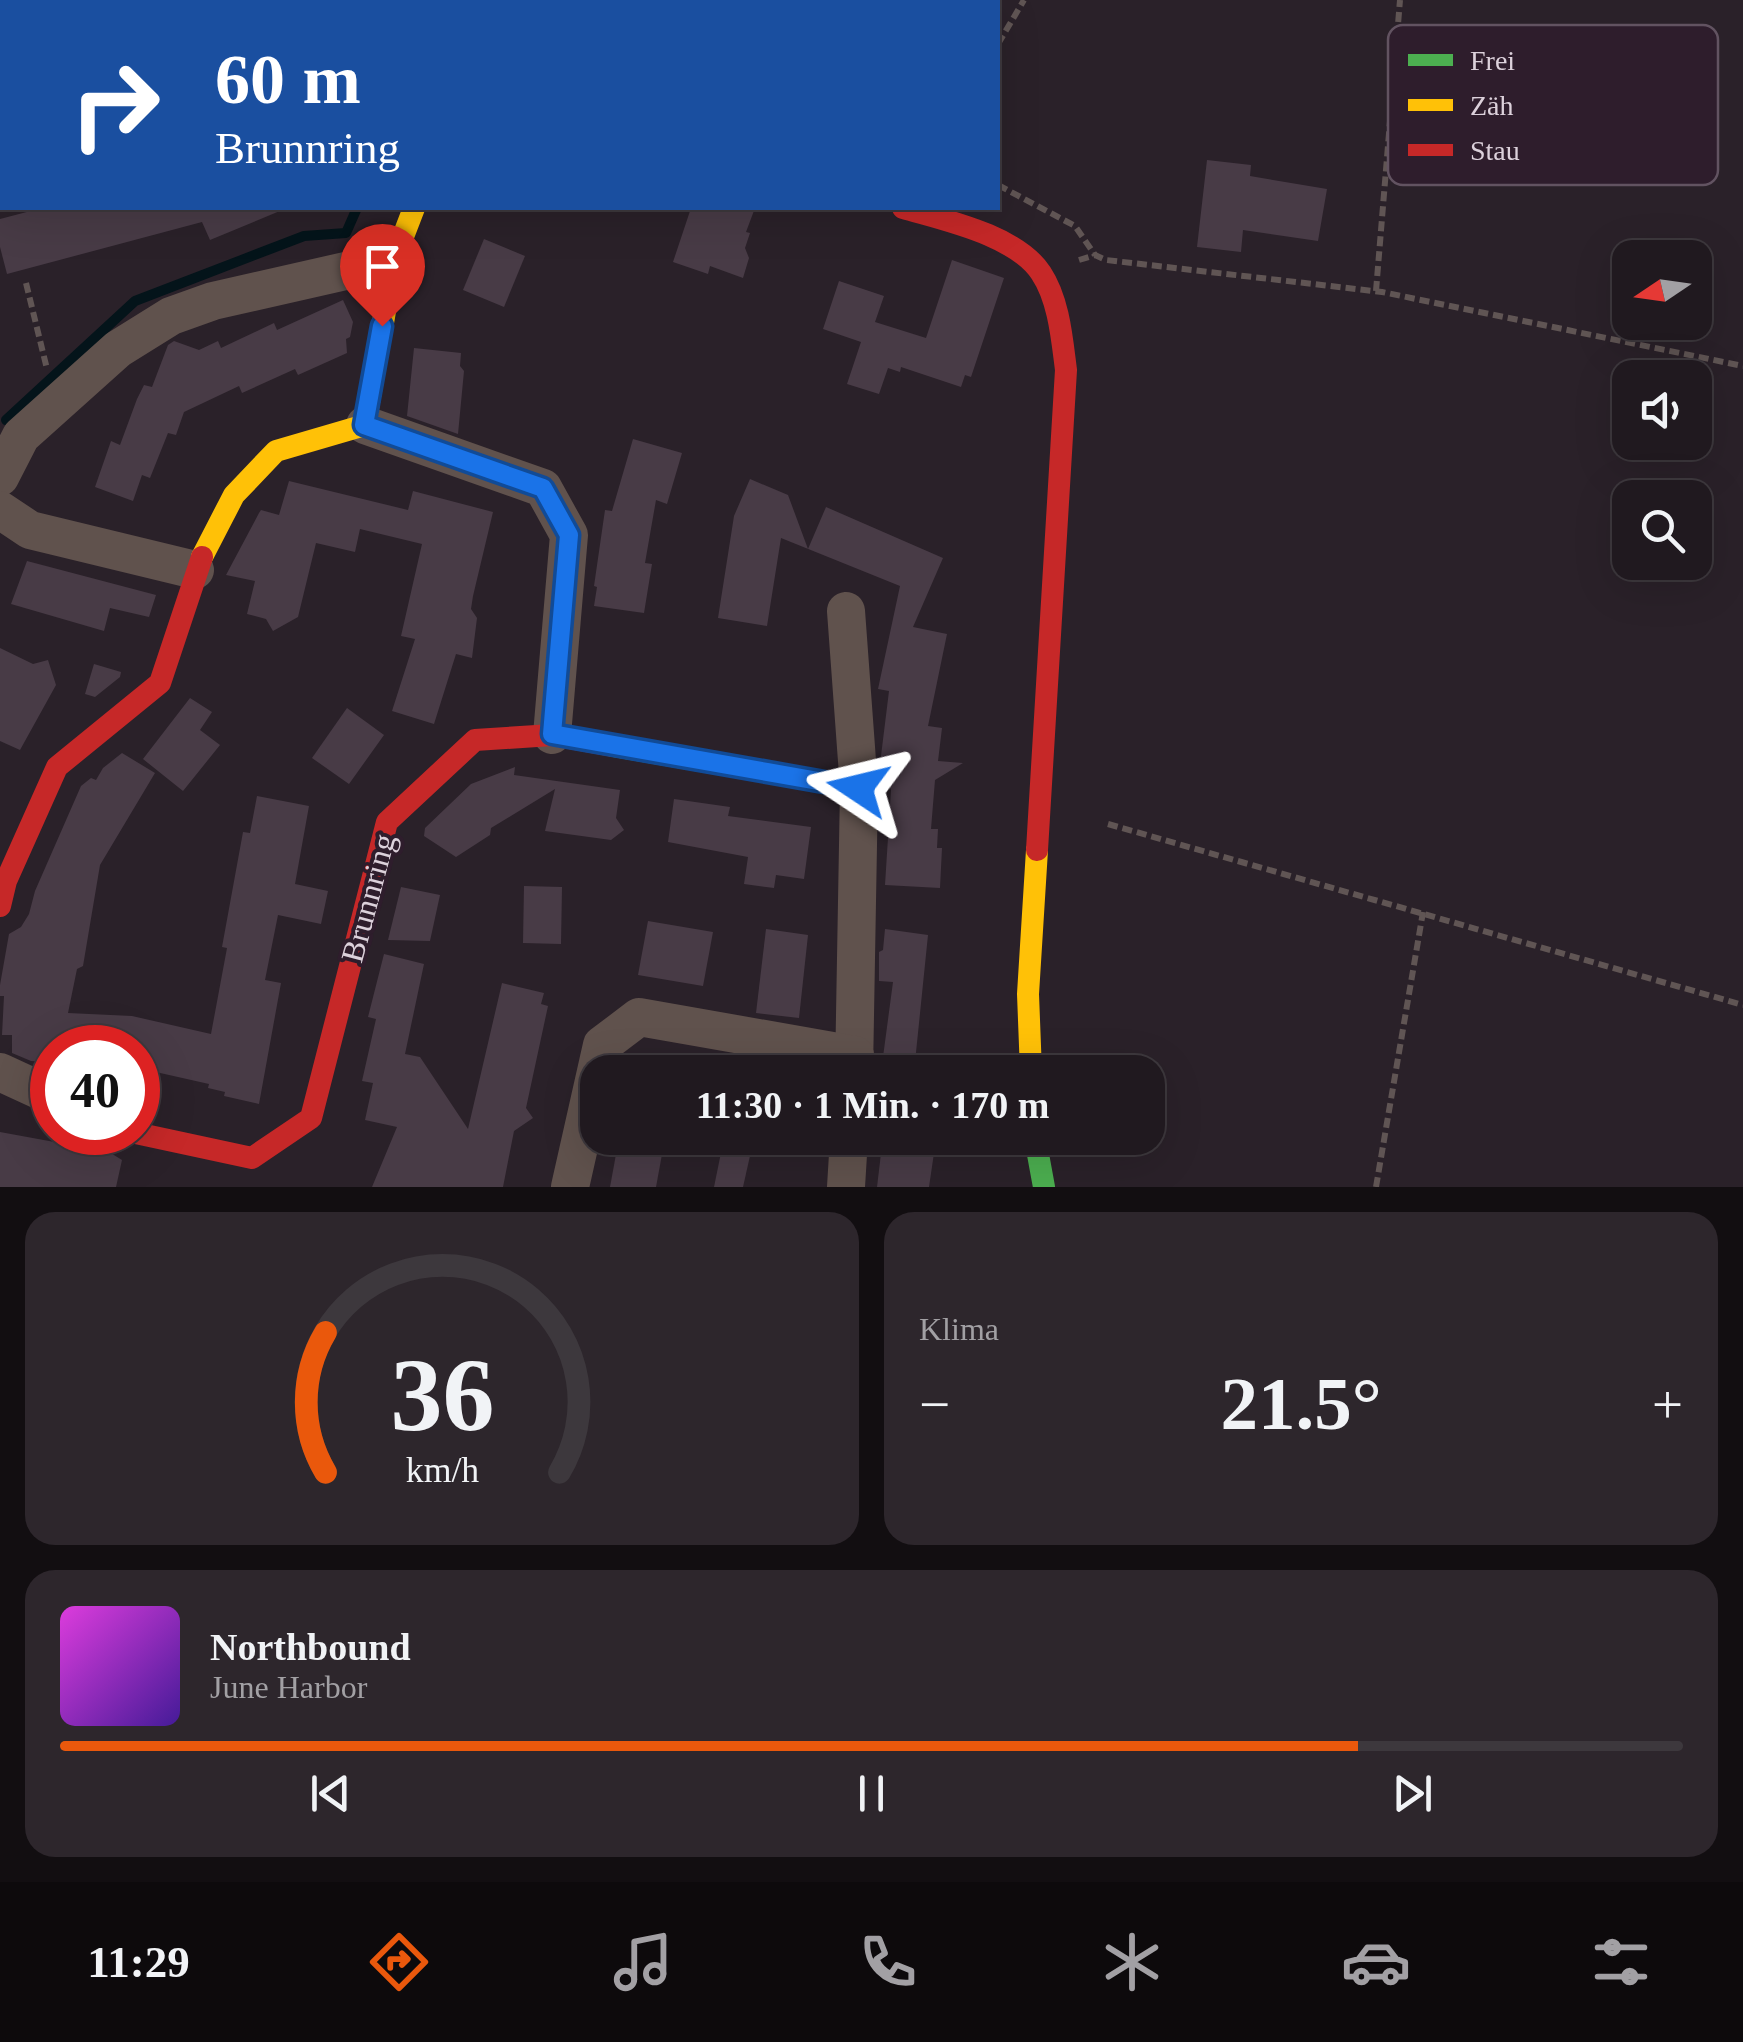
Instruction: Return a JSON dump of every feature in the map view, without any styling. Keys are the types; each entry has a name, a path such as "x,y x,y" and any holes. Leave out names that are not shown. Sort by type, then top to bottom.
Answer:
{"street":[{"path":"364,425 394,260 413,210"},
{"path":"909,210 994,238 1040,272 1060,326 1066,370 1028,994 1031,1055"},
{"path":"2,465 21,436 118,349 171,316 213,301 394,260"},
{"path":"0,906 8,874 56,767 160,683 195,570 234,495 276,452 364,425 543,488 569,535 552,734"},
{"path":"0,510 30,530 195,570"},
{"path":"846,611 858,788 854,1055"},
{"name":"Brunnring","path":"160,1142 249,1172 311,1118 386,822 475,740 552,734 858,788"},
{"path":"600,1055 602,1045 640,1017 813,1055"},
{"path":"0,1072 30,1086"},
{"path":"570,1187 580,1143"},
{"path":"846,1187 848,1155"},
{"path":"1038,1155 1044,1187"}],"path":[{"path":"1000,41 1023,1 1013,0"},
{"path":"1398,25 1400,0"},
{"path":"1376,291 1388,146"},
{"path":"1000,187 1075,226 1095,255 1106,260 1376,291 1743,366"},
{"path":"1040,272 1095,255"},
{"path":"26,282 45,366"},
{"path":"1108,824 1743,1004"},
{"path":"1376,1187 1423,912"}],"building":[{"path":"1207,160 1251,165 1250,176 1327,189 1318,241 1243,230 1241,252 1197,247"},
{"path":"34,210 282,210 210,240 202,222 7,274 0,247 0,219"},
{"path":"690,210 754,210 746,232 750,233 745,248 749,258 743,278 710,266 708,274 673,262"},
{"path":"484,239 525,256 504,307 463,290"},
{"path":"952,260 1004,278 971,377 965,375 961,387 901,367 900,372 888,368 879,394 847,384 861,342 823,329 839,281 884,296 875,322 926,338"},
{"path":"343,300 353,322 346,339 347,353 298,375 295,369 242,393 239,386 184,412 176,435 168,433 150,478 142,475 133,501 95,487 111,441 120,445 137,399 144,385 152,387 168,345 174,341 199,350 218,341 221,348 274,323 277,330"},
{"path":"414,348 461,353 460,366 464,371 458,434 407,416"},
{"path":"633,439 682,453 667,504 656,500 645,563 652,564 644,613 594,606 605,510 612,511"},
{"path":"750,479 788,495 808,549 781,538 767,626 718,618 734,516"},
{"path":"289,481 408,510 413,491 493,512 471,609 477,618 472,658 456,654 434,724 392,711 415,639 401,636 422,544 360,529 355,552 316,543 298,617 273,631 266,619 247,614 255,581 226,575 261,510 279,515"},
{"path":"826,507 943,558 913,627 947,634 928,726 942,728 938,761 963,763 935,780 931,829 938,829 937,848 942,848 940,888 885,885 891,790 880,764 889,691 878,689 900,586 808,549"},
{"path":"27,561 156,595 149,617 110,608 104,631 11,604"},
{"path":"0,648 33,664 48,660 56,685 20,750 0,741"},
{"path":"94,664 121,672 95,697 85,694"},
{"path":"190,698 212,712 200,730 220,745 183,791 143,759"},
{"path":"347,708 384,735 349,784 312,758"},
{"path":"122,753 155,773 100,865 83,966 77,969 68,1013 132,1016 211,1034 243,832 250,833 257,796 309,806 295,884 328,891 321,924 278,915 265,980 281,983 259,1104 224,1096 225,1092 208,1088 209,1084 160,1073 160,1025 30,1025 30,1061 12,1053 12,1035 2,1035 4,996 0,996 0,985 9,934 21,927 29,914 35,891 81,786 91,778 96,780 103,768"},
{"path":"515,767 514,775 620,790 616,818 624,830 611,840 545,831 555,789 491,828 490,835 456,857 424,836 425,828 471,784"},
{"path":"674,799 730,807 728,816 811,827 804,879 776,875 774,888 744,884 748,857 668,842"},
{"path":"524,886 562,887 561,944 523,943"},
{"path":"401,887 440,895 430,941 388,940"},
{"path":"648,921 713,932 703,986 638,975"},
{"path":"766,929 808,935 799,1018 756,1013"},
{"path":"885,929 928,935 916,1055 883,1055 893,982 879,981 879,952 883,950"},
{"path":"384,954 424,964 405,1054 420,1057 468,1129 502,983 544,993 541,1004 548,1006 526,1108 533,1118 514,1131 503,1187 372,1187 397,1127 365,1120 373,1083 362,1081 376,1019 368,1017"},
{"path":"0,1132 30,1138 30,1155 114,1155 122,1160 116,1187 0,1187"},
{"path":"616,1155 662,1155 656,1187 610,1187"},
{"path":"721,1155 750,1155 743,1187 714,1187"},
{"path":"881,1155 934,1155 929,1187 877,1187"}],"waterway":[{"path":"6,420 135,301 304,236 346,233 356,210"}],"traffic: fast":[{"path":"613,746 859,788"},
{"path":"1038,1155 1044,1187"}],"traffic: slow":[{"path":"202,557 234,495 276,451 365,425 394,260 413,210"},
{"path":"1030,1055 1028,994 1037,850"}],"traffic: jam":[{"path":"910,210 978,231 1015,248 1041,273 1059,320 1066,370 1037,850"},
{"path":"0,906 6,881 57,767 160,683 202,557"},
{"path":"160,1138 252,1158 311,1118 387,822 475,740 552,735 613,746"}],"route":[{"path":"382,326 364,425 543,488 569,535 552,734 858,788"}]}
